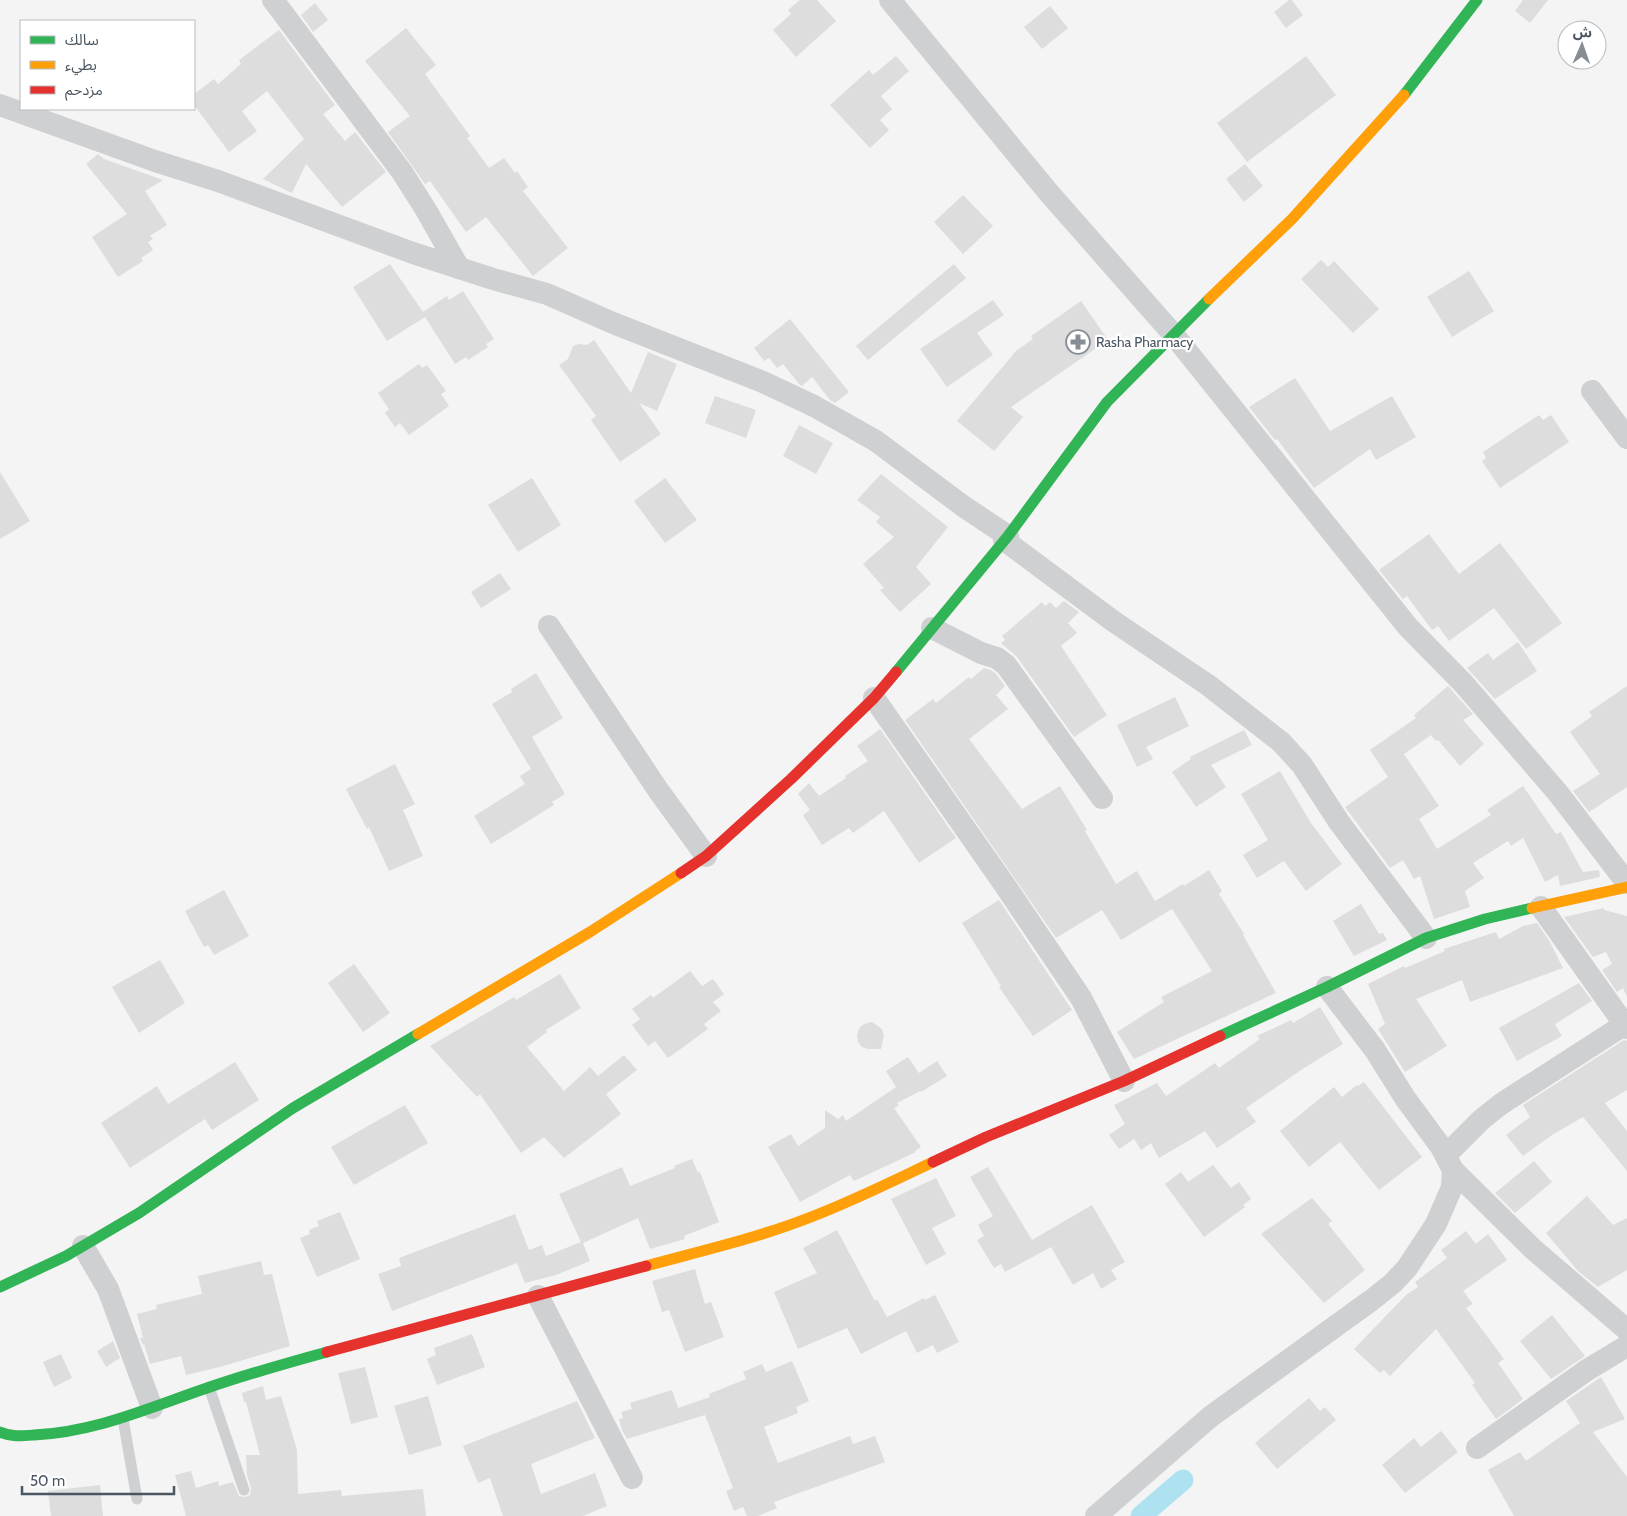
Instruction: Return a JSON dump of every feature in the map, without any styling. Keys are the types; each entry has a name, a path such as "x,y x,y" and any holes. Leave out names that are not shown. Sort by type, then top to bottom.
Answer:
{"main road":[{"path":"0,1287 66,1256 139,1214 293,1108 590,932 706,856 791,780 874,698 1006,538 1107,402 1173,334 1292,219 1345,162 1396,106 1477,0"},
{"path":"3,1436 58,1434 123,1419 209,1386 271,1367 727,1244 842,1206 986,1137 1124,1081 1303,997 1327,988 1426,938 1485,919 1627,885"}],"street":[{"path":"273,0 402,172 459,268"},
{"path":"890,0 1049,193 1173,334 1408,627 1463,683 1558,793 1627,885"},
{"path":"0,104 459,268 547,294 612,323 763,382 814,406 876,441 1113,621 1208,685 1281,742 1302,765 1340,822 1426,938"},
{"path":"1592,391 1627,438"},
{"path":"549,626 658,790 706,856"},
{"path":"932,628 981,653 997,658 1006,665 1102,798"},
{"path":"874,698 1081,998 1124,1081"},
{"path":"1096,1516 1210,1417 1374,1299 1393,1283 1407,1268 1436,1224 1452,1187 1450,1163 1481,1120 1501,1104 1626,1025 1541,906"},
{"path":"1327,988 1375,1050 1405,1098 1450,1163 1533,1249 1627,1330"},
{"path":"83,1246 108,1289 152,1408"},
{"path":"538,1296 632,1478"},
{"path":"1477,1448 1587,1370 1627,1346"}],"lane":[{"path":"209,1386 244,1490"},
{"path":"123,1419 137,1499"}],"building":[{"path":"800,0 817,0 836,21 796,57 773,30 791,14 788,10"},
{"path":"1289,0 1292,0 1303,15 1286,28 1274,12"},
{"path":"1523,0 1548,0 1530,23 1515,11"},
{"path":"315,3 328,20 313,32 301,15"},
{"path":"1050,6 1068,28 1042,49 1024,27"},
{"path":"406,28 436,65 425,74 470,136 467,138 489,168 504,158 515,173 517,171 528,187 523,191 568,248 533,276 486,217 466,232 430,181 425,184 388,132 410,116 365,61"},
{"path":"279,30 335,105 323,114 345,141 355,132 386,172 342,207 306,164 292,193 263,179 304,139 267,91 242,111 257,131 229,152 195,106 195,93 214,79 218,84 241,64 239,60"},
{"path":"896,56 909,71 881,96 892,109 880,120 889,130 870,148 830,105 869,70 873,75"},
{"path":"1306,56 1336,95 1247,162 1217,123"},
{"path":"98,154 104,159 163,180 145,191 167,225 150,236 153,239 148,242 153,250 141,258 143,261 118,277 92,237 127,214 86,164"},
{"path":"1245,164 1263,186 1244,202 1226,179"},
{"path":"963,195 993,226 963,254 934,222"},
{"path":"1321,260 1328,267 1334,261 1379,309 1353,333 1301,279"},
{"path":"390,264 423,312 447,296 449,300 463,291 494,339 486,344 488,347 468,360 466,357 455,364 425,317 387,341 353,287"},
{"path":"954,264 966,278 868,360 856,346"},
{"path":"1469,271 1494,311 1452,337 1427,297"},
{"path":"993,300 1004,315 977,333 993,355 947,387 920,349"},
{"path":"1081,301 1108,340 1011,407 1023,417 994,451 957,421 1016,351 1033,339 1031,336"},
{"path":"790,319 849,392 835,403 830,400 812,377 802,386 800,385 783,364 777,368 769,358 764,361 754,348"},
{"path":"594,340 631,393 648,352 677,364 657,411 639,403 661,434 620,462 591,420 596,416 559,365 568,359 573,346 579,344 587,345"},
{"path":"419,364 422,368 427,365 446,391 441,394 449,406 409,435 400,423 395,427 385,413 389,409 378,393"},
{"path":"1295,378 1330,431 1392,396 1416,437 1376,460 1370,449 1314,488 1277,439 1275,440 1249,407"},
{"path":"715,396 756,410 746,438 705,423"},
{"path":"1539,415 1543,420 1551,415 1569,442 1500,488 1482,461 1486,458 1483,452"},
{"path":"799,425 833,443 816,474 783,456"},
{"path":"0,472 30,521 0,539"},
{"path":"881,474 948,527 916,567 931,584 900,612 880,590 884,588 863,564 894,537 876,522 880,517 857,500"},
{"path":"532,478 561,525 518,552 488,505"},
{"path":"665,478 697,520 665,543 634,501"},
{"path":"1429,534 1459,574 1500,543 1562,623 1526,649 1494,608 1449,641 1438,626 1432,630 1407,596 1403,599 1379,570"},
{"path":"500,573 511,589 481,608 471,592"},
{"path":"1064,601 1079,612 1068,623 1077,633 1061,646 1107,715 1074,737 1017,657 1001,643 1005,640 1002,636 1042,602 1045,606 1050,602 1056,608"},
{"path":"1518,642 1537,671 1495,699 1467,668 1488,653 1493,660"},
{"path":"984,668 996,674 1005,686 996,695 1008,709 969,739 1022,809 1060,786 1087,830 1085,831 1116,884 1137,871 1155,901 1209,870 1222,891 1219,894 1244,934 1276,993 1134,1059 1117,1032 1164,1002 1161,997 1212,971 1172,909 1121,940 1102,910 1056,938 905,720 933,699 936,703 969,677 971,679"},
{"path":"536,673 563,718 532,737 565,794 552,802 554,805 491,844 474,816 525,784 520,776 531,769 492,704 512,692 511,689"},
{"path":"1448,686 1473,714 1463,720 1484,744 1460,766 1438,740 1436,741 1431,735 1404,754 1439,806 1419,819 1437,849 1491,815 1487,810 1523,786 1556,834 1561,832 1583,872 1599,870 1600,877 1560,886 1558,875 1545,882 1523,838 1511,846 1508,841 1473,863 1484,878 1465,891 1470,907 1434,919 1420,876 1414,879 1403,860 1390,868 1345,807 1388,777 1370,750 1416,718 1414,715"},
{"path":"1627,686 1627,787 1589,812 1573,791 1600,774 1570,732 1592,716 1589,712"},
{"path":"1175,697 1189,726 1146,747 1153,759 1137,767 1117,725"},
{"path":"880,729 956,838 919,863 884,811 853,833 849,828 822,845 803,815 810,810 798,794 809,783 819,796 868,761 857,746"},
{"path":"1244,730 1252,745 1211,765 1226,787 1196,807 1172,772 1191,759 1190,757"},
{"path":"395,764 415,804 403,810 423,856 389,871 369,827 367,829 346,789"},
{"path":"1280,771 1311,823 1342,864 1306,891 1284,861 1257,878 1243,855 1268,840 1241,794"},
{"path":"224,890 249,936 214,955 208,945 204,947 185,911"},
{"path":"999,900 1072,1010 1033,1036 999,987 1001,986 962,923"},
{"path":"1361,904 1379,934 1383,933 1387,940 1354,956 1333,921"},
{"path":"1604,908 1604,910 1627,916 1627,997 1623,988 1617,992 1602,970 1612,964 1606,952 1593,957 1564,917"},
{"path":"1537,923 1550,942 1563,968 1470,1002 1462,980 1416,999 1447,1046 1405,1072 1378,1029 1385,1024 1368,984 1404,966 1405,968 1445,951 1444,949 1496,932 1499,939 1523,926"},
{"path":"160,960 185,1003 139,1033 112,987"},
{"path":"354,964 390,1013 363,1032 328,983"},
{"path":"690,971 702,986 713,979 724,994 713,1002 721,1011 704,1024 708,1029 668,1058 655,1041 648,1046 632,1025 640,1019 632,1009 651,995 653,998"},
{"path":"560,974 581,1008 546,1030 547,1032 527,1047 564,1091 590,1067 598,1076 624,1055 637,1070 606,1094 621,1114 564,1158 544,1137 521,1153 480,1094 477,1097 430,1046 514,997 516,1000"},
{"path":"1579,983 1592,1001 1555,1024 1562,1036 1517,1061 1499,1028"},
{"path":"1320,1007 1343,1044 1246,1108 1256,1122 1217,1148 1205,1131 1159,1158 1151,1143 1141,1150 1134,1139 1119,1149 1109,1135 1125,1124 1114,1105 1157,1083 1166,1096 1215,1063 1219,1068 1260,1039 1257,1036 1291,1020 1293,1023"},
{"path":"872,1022 882,1029 884,1035 881,1049 868,1049 862,1047 858,1042 857,1036 861,1026"},
{"path":"1624,1040 1627,1041 1627,1090 1605,1103 1627,1131 1627,1171 1583,1117 1552,1135 1523,1156 1506,1135 1530,1117 1523,1105"},
{"path":"908,1057 919,1073 937,1061 947,1076 921,1092 897,1103 899,1106 894,1108 921,1147 916,1152 854,1181 850,1175 800,1202 768,1147 791,1134 798,1146 825,1128 825,1110 838,1119 843,1115 846,1121 896,1087 886,1071"},
{"path":"235,1062 259,1100 212,1130 205,1119 130,1168 101,1123 157,1086 168,1104"},
{"path":"1364,1082 1422,1157 1379,1190 1340,1142 1309,1167 1280,1131 1334,1087 1342,1097"},
{"path":"405,1105 428,1143 354,1185 331,1147"},
{"path":"692,1159 698,1173 700,1172 719,1222 684,1236 685,1239 650,1249 638,1218 583,1243 590,1261 556,1275 525,1283 517,1263 392,1311 378,1274 401,1266 399,1258 515,1214 529,1250 542,1245 546,1256 581,1242 559,1194 622,1167 630,1186"},
{"path":"1534,1161 1552,1182 1515,1213 1495,1193"},
{"path":"1213,1165 1231,1188 1239,1182 1251,1199 1243,1205 1245,1207 1204,1237 1165,1184 1181,1172 1188,1182"},
{"path":"988,1167 1032,1240 1092,1205 1125,1262 1111,1270 1117,1279 1101,1289 1093,1273 1073,1285 1051,1247 1005,1272 1001,1264 994,1268 977,1240 984,1236 978,1225 993,1216 970,1177"},
{"path":"936,1178 956,1216 932,1228 946,1254 926,1265 891,1199"},
{"path":"1587,1196 1613,1225 1627,1218 1627,1270 1598,1287 1578,1271 1546,1233"},
{"path":"1312,1198 1332,1221 1328,1224 1365,1270 1324,1303 1261,1234"},
{"path":"340,1212 360,1259 317,1277 300,1238 310,1234 309,1230 319,1226 317,1221"},
{"path":"837,1230 875,1301 877,1299 887,1317 924,1298 925,1300 935,1295 959,1342 937,1353 933,1345 917,1353 906,1331 861,1354 847,1328 798,1349 774,1292 817,1273 803,1248"},
{"path":"1466,1231 1476,1244 1488,1234 1507,1260 1463,1291 1473,1304 1466,1308 1504,1359 1498,1363 1523,1399 1496,1419 1472,1385 1475,1383 1436,1329 1390,1376 1384,1370 1380,1373 1354,1349 1406,1295 1418,1287 1415,1282 1447,1258 1441,1250"},
{"path":"261,1261 264,1275 272,1274 290,1346 186,1375 181,1356 150,1364 144,1344 140,1338 143,1338 137,1314 157,1309 156,1305 202,1294 198,1276"},
{"path":"695,1269 705,1304 711,1302 724,1337 685,1352 669,1310 662,1312 652,1281"},
{"path":"1552,1315 1585,1356 1551,1379 1520,1341"},
{"path":"472,1334 485,1367 437,1385 427,1359 436,1355 434,1348"},
{"path":"113,1341 120,1358 106,1367 97,1351"},
{"path":"61,1354 72,1378 54,1387 43,1362"},
{"path":"792,1361 809,1401 796,1407 798,1413 764,1427 778,1463 850,1436 853,1444 875,1436 885,1462 774,1502 777,1508 758,1516 747,1516 743,1507 734,1511 726,1491 733,1488 705,1415 627,1439 622,1430 619,1419 623,1418 621,1412 632,1409 630,1403 672,1390 678,1408 710,1397 709,1394 746,1379 743,1372 762,1364 766,1372"},
{"path":"365,1367 378,1417 351,1424 338,1373"},
{"path":"1601,1377 1625,1419 1593,1432 1627,1477 1627,1516 1514,1516 1488,1470 1520,1452 1526,1461 1580,1423 1566,1401"},
{"path":"263,1386 266,1400 281,1396 297,1450 298,1494 341,1490 342,1496 423,1489 426,1516 186,1516 175,1475 191,1471 196,1488 218,1481 219,1486 233,1482 239,1496 246,1497 250,1495 251,1488 247,1475 246,1455 260,1455 242,1393"},
{"path":"428,1396 442,1445 409,1455 394,1406"},
{"path":"1309,1398 1320,1411 1325,1407 1336,1420 1277,1469 1255,1443"},
{"path":"577,1401 595,1438 531,1464 541,1494 595,1473 607,1506 583,1516 503,1516 490,1478 478,1483 463,1446"},
{"path":"1441,1431 1458,1452 1405,1493 1382,1465 1414,1438 1421,1447"},
{"path":"100,1485 103,1516 51,1516 48,1491"}],"waterway":[{"path":"1141,1516 1183,1480"}],"traffic: fast":[{"path":"1404,95 1477,0"},
{"path":"896,672 1008,536 1107,402 1209,299"},
{"path":"1220,1036 1327,987 1426,938 1485,919 1532,908"},
{"path":"0,1287 66,1256 139,1213 293,1108 418,1034"},
{"path":"0,1432 20,1436 34,1435 57,1433 102,1424 282,1364 327,1352"}],"traffic: slow":[{"path":"1209,299 1292,219 1404,95"},
{"path":"418,1034 590,932 681,873"},
{"path":"1532,908 1627,887"},
{"path":"646,1266 791,1225 858,1198 933,1162"}],"traffic: jam":[{"path":"681,873 706,856 791,779 874,698 896,672"},
{"path":"933,1162 986,1137 1124,1081 1220,1036"},
{"path":"327,1352 646,1266"}],"place":[{"name":"Rasha Pharmacy","path":"1078,342"}]}
